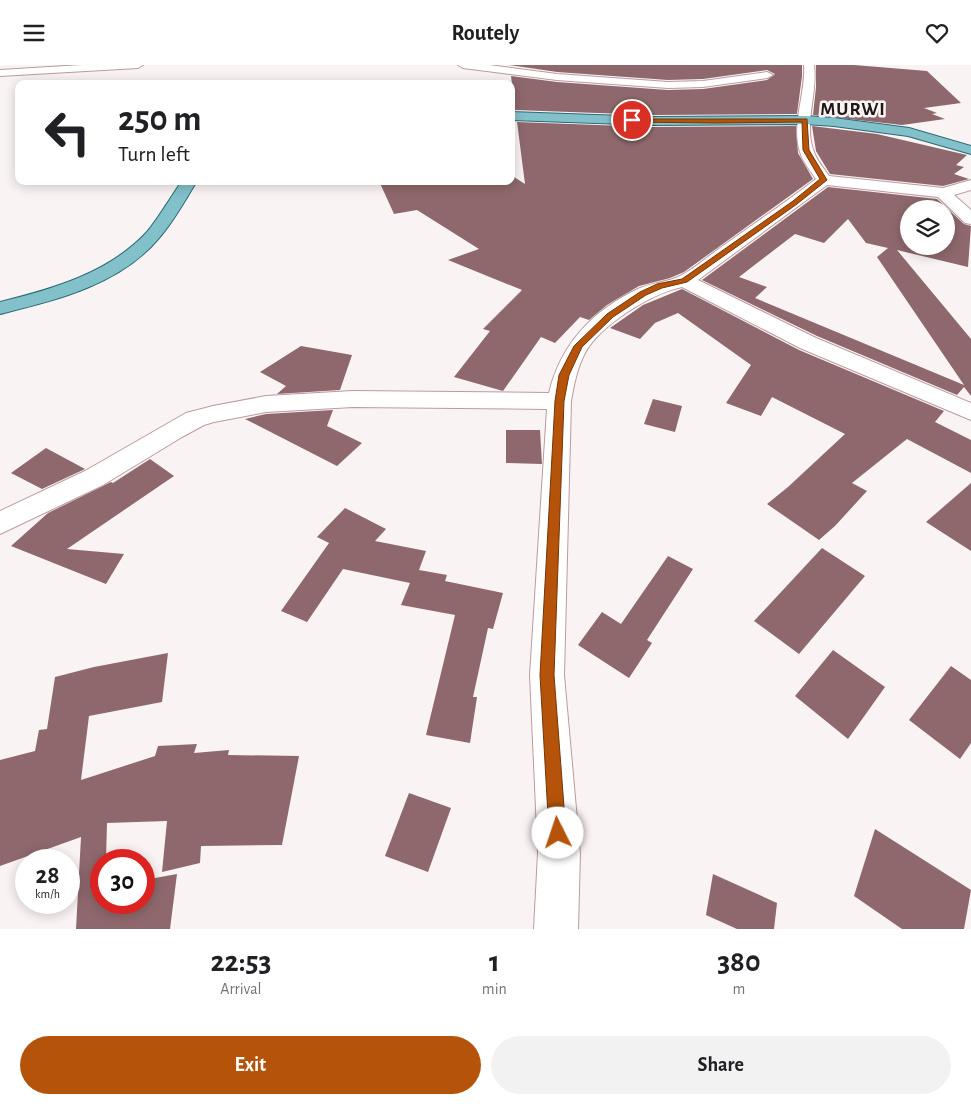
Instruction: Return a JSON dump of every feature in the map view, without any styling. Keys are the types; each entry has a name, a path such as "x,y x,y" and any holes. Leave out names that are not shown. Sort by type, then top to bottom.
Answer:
{"main road":[{"path":"515,116 679,121 805,120 834,122 909,132 971,150"},
{"path":"0,308 50,296 96,276 132,255 153,235 187,185"}],"street":[{"path":"0,73 138,65"},
{"path":"463,65 557,77 668,85 703,84 771,77 737,67"},
{"path":"809,65 811,75 805,86 806,150 824,180"},
{"path":"556,929 559,853 547,675 560,401 564,375 578,346 610,315 643,293 660,286 685,281 795,203 824,180 943,193 971,185"},
{"path":"943,193 971,219"},
{"path":"685,281 808,343 971,412"},
{"path":"0,523 94,478 194,419 213,414 266,404 353,399 560,401"}],"building":[{"path":"509,65 802,65 797,114 652,115 515,110 515,80 511,80 511,76 557,82 668,90 703,89 767,80 775,74 767,70 703,79 668,80 557,72"},
{"path":"816,65 854,65 927,71 961,103 924,108 937,113 932,114 945,119 902,125 813,115"},
{"path":"517,122 652,127 796,126 798,153 813,179 684,272 670,278 639,286 607,305 589,320 580,317 555,343 541,337 503,391 454,377 490,331 483,329 522,290 448,260 479,249 417,210 394,214 381,185 515,185 515,178 525,184"},
{"path":"812,126 877,134 967,155 956,165 964,167 954,174 969,179 943,186 830,174 816,151"},
{"path":"828,187 937,199 900,200 900,251 897,250 971,339 971,396 964,387 957,395 817,336 702,280","holes":["848,219 866,243 888,248 877,257 964,385 755,298 767,287 739,277 795,234 824,243"]},
{"path":"955,216 964,224 971,226 968,267 918,255 955,255"},
{"path":"682,289 799,350 944,411 935,422 971,440 971,473 907,439 852,483 867,491 835,526 819,540 767,504 845,434 772,397 761,416 726,403 751,365 678,313 655,323 640,339 610,328 643,305"},
{"path":"301,346 352,355 340,390 277,394 286,386 260,372"},
{"path":"653,399 682,406 675,432 644,424"},
{"path":"333,410 327,426 362,443 337,466 245,419 266,414"},
{"path":"506,430 540,430 542,464 506,463"},
{"path":"46,448 85,469 42,489 11,473"},
{"path":"150,459 174,476 67,549 124,554 106,584 11,546 48,513 111,482 113,483"},
{"path":"971,483 971,551 926,522"},
{"path":"345,508 386,529 375,541 426,551 419,570 447,575 445,581 503,593 493,629 488,628 473,697 477,697 470,743 426,735 455,615 401,605 410,583 343,569 307,622 281,611 329,543 317,537"},
{"path":"822,548 865,576 799,654 754,621"},
{"path":"668,556 693,569 647,640 652,643 629,678 578,645 602,612 621,624"},
{"path":"833,650 885,687 848,739 795,696"},
{"path":"168,653 162,702 89,716 81,780 155,756 158,746 197,744 194,753 229,750 228,755 299,756 282,845 201,846 200,863 162,872 167,821 107,823 106,849 90,849 90,914 155,914 155,878 177,874 170,929 76,929 77,914 80,914 81,837 47,849 15,849 15,861 0,866 0,760 35,751 39,730 47,729 55,677 94,667"},
{"path":"951,666 971,680 971,743 960,759 909,720"},
{"path":"409,793 451,808 428,872 385,856"},
{"path":"875,829 971,890 964,929 902,929 854,896"},
{"path":"713,874 777,903 774,929 737,929 706,915"}],"district":[{"name":"MURWI","path":"853,109"}],"route":[{"path":"558,833 547,675 560,401 564,375 578,346 610,315 643,293 670,283 685,281 795,203 824,180 806,150 805,120 715,122 632,120"}]}
